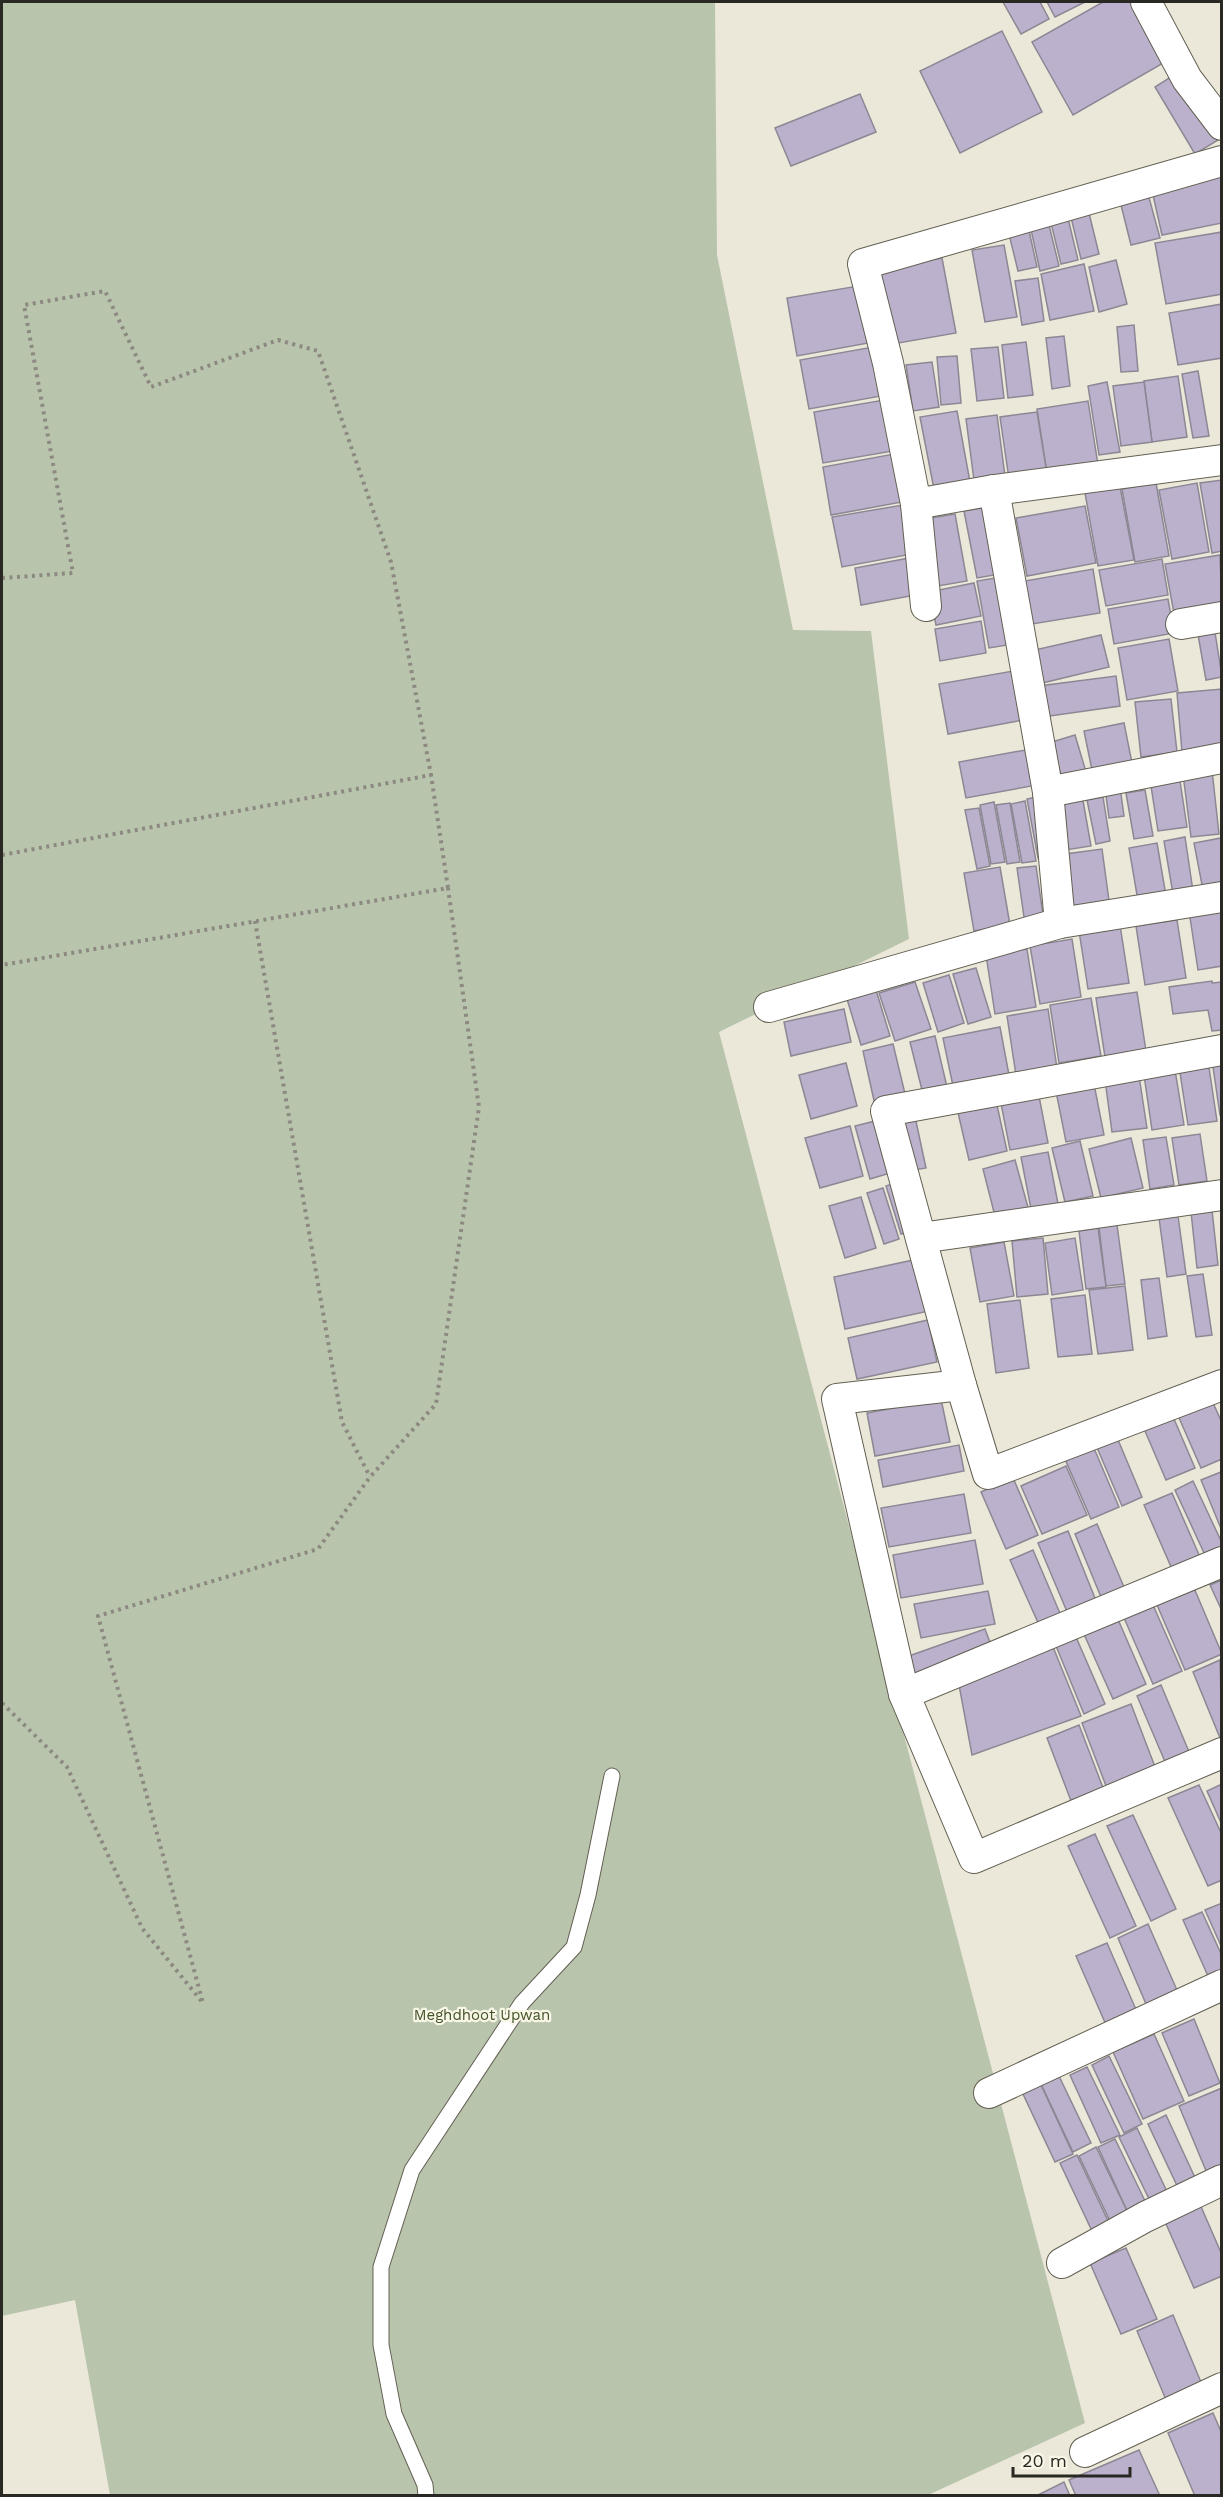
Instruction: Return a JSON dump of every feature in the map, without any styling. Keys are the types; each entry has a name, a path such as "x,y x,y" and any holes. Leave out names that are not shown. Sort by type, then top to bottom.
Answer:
{"street":[{"path":"1146,2 1187,79 1221,124"},
{"path":"926,606 916,504 888,363 863,264 1221,161"},
{"path":"916,504 994,490 1221,460"},
{"path":"994,490 1048,792 1060,923"},
{"path":"1181,624 1221,617"},
{"path":"1048,792 1221,758"},
{"path":"769,1007 1060,923 1221,897"},
{"path":"1221,1050 886,1111 988,1474 1221,1385"},
{"path":"921,1238 1221,1195"},
{"path":"961,1384 837,1399 904,1694 974,1858 1221,1753"},
{"path":"904,1694 1221,1562"},
{"path":"989,2093 1221,1985"},
{"path":"1062,2263 1145,2217 1221,2180"},
{"path":"1085,2452 1221,2388"}],"lane":[{"path":"426,2496 425,2485 394,2414 381,2345 381,2267 412,2170 522,2003 574,1947 588,1895 612,1776"}],"path":[{"path":"2,578 73,573 24,305 105,291 151,387 278,340 318,351 391,562 431,775 479,1107 436,1404 370,1477 318,1549 98,1616 203,2003 142,1928 67,1767 2,1703"},
{"path":"2,855 431,775"},
{"path":"2,965 448,888"},
{"path":"255,921 342,1422 370,1477"}],"green space":[{"name":"Meghdhoot Upwan","path":"2,2 715,2 717,255 793,630 871,631 909,939 719,1032 1085,2423 928,2495 110,2495 75,2300 2,2316"}],"building":[{"path":"1003,2 1040,2 1049,19 1021,34"},
{"path":"1047,2 1085,2 1055,17"},
{"path":"1103,2 1131,2 1165,62 1073,115 1032,42"},
{"path":"1002,31 1042,112 960,153 920,71"},
{"path":"1177,73 1218,140 1195,154 1155,87"},
{"path":"860,94 876,132 791,166 775,128"},
{"path":"1222,175 1222,223 1162,235 1151,186"},
{"path":"1148,194 1160,238 1131,245 1120,201"},
{"path":"1088,209 1099,254 1081,259 1070,213"},
{"path":"1067,214 1078,260 1061,264 1050,219"},
{"path":"1048,221 1059,266 1040,271 1030,225"},
{"path":"1028,226 1037,267 1018,271 1008,230"},
{"path":"1222,232 1222,294 1166,304 1155,243"},
{"path":"1004,245 1017,317 985,322 972,250"},
{"path":"942,258 956,333 887,345 873,270"},
{"path":"1116,260 1127,304 1099,312 1089,267"},
{"path":"1084,264 1094,311 1050,320 1041,274"},
{"path":"1038,278 1044,321 1022,325 1015,281"},
{"path":"864,285 874,342 797,356 787,298"},
{"path":"1222,304 1222,358 1178,365 1169,313"},
{"path":"1134,325 1138,371 1121,372 1117,327"},
{"path":"1064,336 1070,386 1052,389 1046,338"},
{"path":"1026,342 1033,395 1008,398 1002,345"},
{"path":"873,347 881,396 809,409 800,360"},
{"path":"998,347 1004,398 977,401 971,349"},
{"path":"957,356 961,403 941,405 937,357"},
{"path":"932,362 939,407 913,411 906,365"},
{"path":"1198,371 1209,436 1193,438 1182,374"},
{"path":"1178,376 1187,437 1152,442 1144,381"},
{"path":"1107,382 1120,452 1099,455 1088,386"},
{"path":"1144,382 1152,442 1121,446 1113,386"},
{"path":"884,400 893,451 823,463 814,412"},
{"path":"1088,401 1098,465 1047,473 1037,409"},
{"path":"957,411 970,482 934,489 920,417"},
{"path":"1037,412 1047,474 1009,479 1000,417"},
{"path":"997,415 1005,476 974,480 966,419"},
{"path":"894,454 902,502 831,515 823,467"},
{"path":"1222,480 1222,551 1212,553 1200,483"},
{"path":"1156,483 1169,556 1135,562 1122,489"},
{"path":"1197,483 1209,552 1172,559 1159,490"},
{"path":"1120,487 1134,560 1098,566 1085,493"},
{"path":"903,505 912,554 842,567 832,517"},
{"path":"994,506 1006,573 977,578 964,511"},
{"path":"1085,506 1096,563 1027,576 1016,518"},
{"path":"955,514 967,581 938,586 925,519"},
{"path":"1220,555 1222,612 1175,619 1165,564"},
{"path":"915,557 921,594 861,605 855,568"},
{"path":"1162,559 1168,595 1106,606 1099,570"},
{"path":"1093,569 1100,613 1026,625 1019,582"},
{"path":"1007,576 1019,643 989,648 977,581"},
{"path":"974,583 981,616 936,625 929,592"},
{"path":"1168,599 1174,633 1114,644 1108,609"},
{"path":"981,621 986,653 940,661 935,629"},
{"path":"1214,626 1222,677 1206,680 1197,629"},
{"path":"1101,635 1109,667 1034,685 1026,652"},
{"path":"1169,639 1178,691 1127,700 1118,648"},
{"path":"1013,671 1023,720 948,734 939,684"},
{"path":"1116,676 1120,706 1043,717 1039,686"},
{"path":"1222,689 1222,749 1182,752 1177,693"},
{"path":"1171,699 1177,752 1141,757 1135,702"},
{"path":"1124,723 1132,763 1092,770 1084,731"},
{"path":"1075,735 1086,772 1062,779 1052,742"},
{"path":"1031,749 1037,785 966,798 959,762"},
{"path":"1212,770 1219,834 1191,837 1183,774"},
{"path":"1180,781 1187,827 1158,831 1151,786"},
{"path":"1120,787 1124,816 1109,818 1105,789"},
{"path":"1145,790 1153,836 1134,839 1126,793"},
{"path":"1082,795 1091,846 1059,851 1050,800"},
{"path":"1041,796 1052,856 1038,858 1027,799"},
{"path":"1103,797 1110,841 1096,844 1087,800"},
{"path":"1025,801 1036,861 1022,863 1011,804"},
{"path":"994,802 1005,862 991,864 980,805"},
{"path":"1010,803 1020,862 1007,864 996,805"},
{"path":"979,808 990,866 977,869 965,810"},
{"path":"1185,837 1193,891 1173,894 1164,841"},
{"path":"1221,838 1222,887 1203,890 1194,843"},
{"path":"1157,843 1166,896 1138,901 1129,848"},
{"path":"1102,849 1110,908 1066,913 1058,855"},
{"path":"1036,866 1044,922 1025,924 1017,868"},
{"path":"1000,867 1010,925 974,931 964,873"},
{"path":"1222,906 1222,966 1198,970 1189,911"},
{"path":"1177,920 1186,978 1145,985 1136,926"},
{"path":"1120,925 1129,983 1088,989 1079,931"},
{"path":"1072,939 1081,997 1040,1004 1030,946"},
{"path":"1027,949 1036,1007 995,1014 986,955"},
{"path":"976,968 991,1017 968,1024 953,974"},
{"path":"949,975 964,1023 938,1032 923,983"},
{"path":"1212,981 1212,983 1222,982 1222,1030 1212,1031 1208,1010 1173,1014 1169,987"},
{"path":"915,982 931,1029 895,1041 879,993"},
{"path":"876,990 890,1036 861,1045 847,999"},
{"path":"1137,992 1146,1051 1105,1057 1096,998"},
{"path":"1091,998 1101,1056 1059,1063 1050,1005"},
{"path":"844,1009 851,1042 791,1056 784,1022"},
{"path":"1048,1009 1057,1068 1016,1075 1007,1016"},
{"path":"1000,1027 1009,1075 953,1086 943,1038"},
{"path":"935,1036 947,1087 923,1094 910,1042"},
{"path":"893,1044 906,1098 875,1105 863,1051"},
{"path":"1222,1058 1222,1115 1220,1115 1212,1060"},
{"path":"1208,1061 1217,1121 1188,1125 1179,1066"},
{"path":"846,1063 857,1106 811,1119 799,1075"},
{"path":"1175,1070 1184,1125 1152,1130 1144,1075"},
{"path":"1139,1076 1147,1128 1112,1132 1105,1080"},
{"path":"1093,1079 1104,1135 1066,1142 1055,1086"},
{"path":"1038,1091 1048,1143 1010,1150 1000,1098"},
{"path":"995,1096 1007,1151 969,1160 956,1104"},
{"path":"914,1112 926,1168 909,1171 897,1116"},
{"path":"875,1121 890,1173 870,1179 855,1126"},
{"path":"850,1126 863,1176 820,1188 805,1138"},
{"path":"1200,1134 1207,1181 1179,1185 1172,1138"},
{"path":"1166,1137 1174,1185 1150,1189 1143,1140"},
{"path":"1131,1138 1143,1188 1101,1198 1089,1149"},
{"path":"1080,1141 1093,1196 1065,1202 1052,1148"},
{"path":"1048,1152 1059,1209 1032,1214 1021,1157"},
{"path":"1015,1160 1029,1211 996,1220 983,1169"},
{"path":"903,1181 917,1230 901,1234 886,1186"},
{"path":"883,1188 899,1239 884,1244 867,1193"},
{"path":"861,1197 876,1248 845,1258 829,1206"},
{"path":"1212,1210 1218,1265 1197,1268 1191,1212"},
{"path":"1178,1216 1186,1274 1167,1277 1159,1218"},
{"path":"1117,1225 1125,1284 1106,1286 1099,1227"},
{"path":"1098,1228 1106,1287 1086,1289 1079,1231"},
{"path":"1043,1238 1048,1294 1017,1297 1012,1241"},
{"path":"1075,1238 1083,1290 1052,1295 1045,1243"},
{"path":"1004,1242 1014,1296 980,1302 970,1248"},
{"path":"918,1259 929,1311 845,1329 834,1277"},
{"path":"1203,1274 1212,1335 1196,1337 1187,1276"},
{"path":"1159,1278 1167,1336 1148,1339 1141,1280"},
{"path":"1125,1286 1133,1350 1098,1354 1089,1290"},
{"path":"1085,1295 1092,1354 1058,1357 1051,1299"},
{"path":"1020,1300 1029,1368 996,1373 987,1304"},
{"path":"928,1320 937,1362 857,1379 848,1338"},
{"path":"1210,1396 1222,1423 1222,1459 1201,1468 1176,1411"},
{"path":"941,1399 950,1442 875,1456 867,1413"},
{"path":"1171,1412 1195,1468 1166,1480 1142,1424"},
{"path":"1116,1435 1142,1497 1122,1506 1095,1443"},
{"path":"959,1445 964,1471 883,1487 878,1460"},
{"path":"1093,1446 1119,1507 1091,1519 1065,1459"},
{"path":"1066,1466 1087,1515 1042,1534 1021,1486"},
{"path":"1222,1473 1222,1531 1201,1480"},
{"path":"1013,1478 1038,1535 1006,1549 981,1492"},
{"path":"1193,1481 1222,1543 1222,1547 1205,1555 1175,1490"},
{"path":"1172,1493 1200,1557 1172,1569 1144,1505"},
{"path":"964,1494 971,1533 889,1547 881,1508"},
{"path":"1097,1524 1124,1587 1101,1597 1075,1534"},
{"path":"1068,1531 1097,1603 1068,1614 1038,1543"},
{"path":"975,1540 983,1584 901,1598 893,1555"},
{"path":"1033,1550 1062,1618 1040,1627 1010,1560"},
{"path":"1222,1580 1222,1611 1210,1585"},
{"path":"1194,1588 1222,1654 1185,1670 1157,1605"},
{"path":"988,1591 995,1624 921,1638 914,1604"},
{"path":"1153,1605 1182,1671 1153,1684 1124,1618"},
{"path":"1117,1617 1146,1684 1113,1699 1083,1632"},
{"path":"985,1629 994,1653 914,1681 906,1657"},
{"path":"1076,1637 1105,1704 1084,1714 1056,1646"},
{"path":"1053,1647 1081,1716 972,1755 959,1685"},
{"path":"1220,1660 1222,1737 1220,1738 1193,1672"},
{"path":"1161,1685 1190,1754 1166,1764 1137,1696"},
{"path":"1131,1704 1157,1772 1108,1791 1082,1723"},
{"path":"1079,1725 1105,1793 1073,1806 1047,1738"},
{"path":"1222,1784 1222,1825 1207,1791"},
{"path":"1199,1785 1222,1835 1222,1880 1208,1886 1168,1798"},
{"path":"1133,1815 1176,1909 1151,1921 1107,1826"},
{"path":"1095,1834 1136,1926 1110,1938 1068,1846"},
{"path":"1222,1903 1222,1948 1205,1910"},
{"path":"1202,1912 1222,1956 1222,1981 1212,1985 1183,1920"},
{"path":"1148,1924 1180,1997 1149,2011 1118,1938"},
{"path":"1107,1943 1141,2021 1110,2034 1076,1956"},
{"path":"1194,2019 1220,2083 1189,2096 1162,2033"},
{"path":"1154,2034 1184,2101 1143,2119 1113,2052"},
{"path":"1109,2056 1142,2124 1124,2133 1092,2065"},
{"path":"1087,2067 1120,2135 1101,2143 1070,2075"},
{"path":"1059,2076 1091,2143 1073,2152 1041,2084"},
{"path":"1041,2085 1073,2154 1055,2162 1023,2094"},
{"path":"1222,2088 1222,2167 1207,2173 1179,2106"},
{"path":"1166,2115 1198,2184 1180,2192 1148,2124"},
{"path":"1137,2128 1169,2196 1152,2205 1119,2137"},
{"path":"1115,2139 1148,2207 1129,2215 1098,2147"},
{"path":"1096,2147 1129,2215 1111,2223 1079,2156"},
{"path":"1077,2155 1109,2223 1092,2231 1060,2163"},
{"path":"1199,2202 1222,2255 1222,2276 1194,2288 1163,2217"},
{"path":"1126,2248 1157,2319 1121,2334 1090,2263"},
{"path":"1173,2315 1203,2387 1167,2402 1137,2331"},
{"path":"1213,2413 1222,2434 1222,2496 1195,2496 1168,2433"},
{"path":"1139,2450 1160,2496 1076,2496 1069,2480"},
{"path":"1064,2482 1070,2496 1036,2496"}]}
